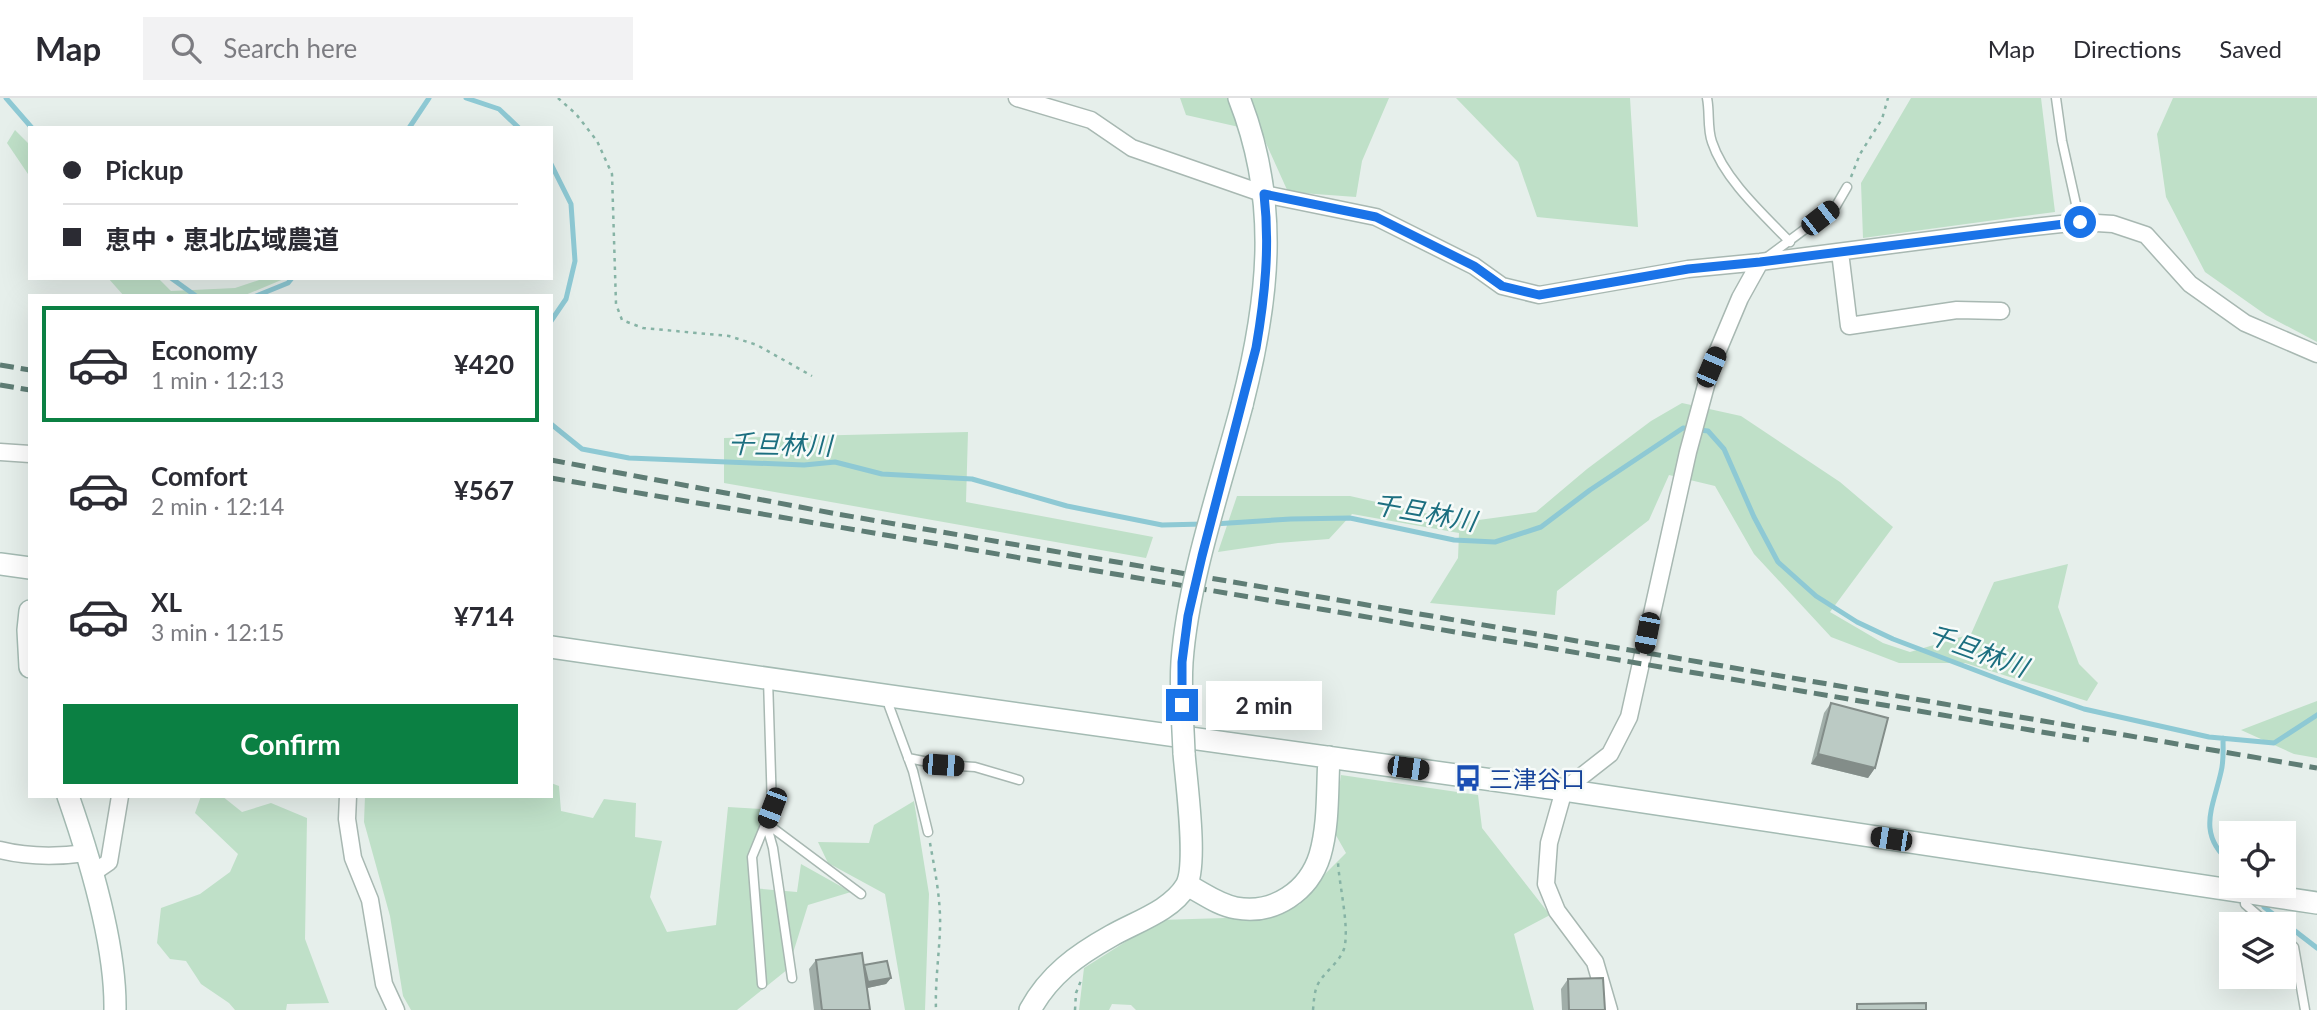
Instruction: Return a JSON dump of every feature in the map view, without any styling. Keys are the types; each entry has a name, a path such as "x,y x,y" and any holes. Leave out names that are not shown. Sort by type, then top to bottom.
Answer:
{"street":[{"path":"1017,98 1091,120 1132,148 1264,194 1376,217 1474,266 1502,286 1539,295 1688,269 2080,222 2113,224 2146,235 2190,284 2245,323 2317,354"},
{"path":"1030,1010 1063,966 1172,902 1187,885 1192,852 1184,753 1182,662 1188,616 1202,556 1256,348 1268,255 1264,194 1258,156 1239,98"},
{"path":"1840,252 1849,326 1957,310 2001,311"},
{"path":"1609,1010 1595,962 1557,911 1546,884 1549,844 1564,790 1610,754 1629,718 1688,453 1711,367 1740,298 1760,262"},
{"path":"0,452 28,454"},
{"path":"0,564 28,568"},
{"path":"553,647 1564,790 2219,888"},
{"path":"1187,885 1216,901 1236,908 1272,906 1299,891 1310,876 1319,856 1325,829 1329,758"},
{"path":"69,798 89,863 112,967 115,1010"},
{"path":"0,850 19,855 64,856 89,863 109,862 120,798"},
{"path":"348,798 347,819 353,858 370,900 384,984 396,1010"},
{"path":"2284,898 2317,903"}],"lane":[{"path":"1707,98 1710,138 1717,156 1740,188 1790,242"},
{"path":"2056,98 2062,141 2080,222"},
{"path":"1760,262 1836,206 1847,187"},
{"path":"762,984 752,857 772,808 768,678"},
{"path":"890,696 889,706 908,758 928,832"},
{"path":"908,758 943,765 975,767 1019,780"},
{"path":"766,823 861,894"},
{"path":"766,823 773,848 792,978"},
{"path":"2244,898 2245,904 2254,912"},
{"path":"2296,958 2305,1010"}],"path":[{"path":"558,98 576,114 597,141 612,174 616,304 622,320 643,328 729,336 757,345 811,376"},
{"path":"1847,187 1860,154 1882,119 1888,98"},
{"path":"928,832 940,900 936,1010"},
{"path":"1313,1010 1314,994 1319,982 1339,958 1344,947 1338,860"},
{"path":"1075,1010 1076,993 1084,969 1077,957"}],"green space":[{"path":"1180,98 1389,98 1362,161 1356,197 1288,192 1261,132 1186,115"},
{"path":"1456,98 1630,98 1638,227 1537,217 1518,162"},
{"path":"1911,98 2041,98 2055,212 1863,238 1861,183"},
{"path":"2173,98 2317,98 2317,342 2266,315 2205,272 2166,197 2157,134"},
{"path":"15,130 28,143 28,174 7,143"},
{"path":"110,280 160,280 171,291 235,288 259,280 281,280 248,294 122,294"},
{"path":"1682,403 1741,416 1840,482 1893,527 1830,612 1883,643 1910,652 1971,634 1994,582 2068,564 2058,607 2079,664 2098,683 2087,701 1965,663 1899,663 1831,637 1754,554 1715,486 1669,475 1649,520 1557,591 1555,615 1430,603 1458,558 1459,533 1352,514 1329,539 1218,552 1237,496 1350,496 1464,522 1536,512 1651,421"},
{"path":"968,432 966,502 1153,537 1146,558 724,483 724,438"},
{"path":"2317,701 2317,758 2294,754 2241,730"},
{"path":"1341,775 1478,795 1482,828 1550,915 1514,934 1534,1010 1136,1010 1131,1005 1112,1004 1109,1010 1079,1010 1084,968 1160,920 1257,917 1299,905 1346,853 1333,830"},
{"path":"553,784 559,786 561,811 593,818 604,799 636,803 635,837 662,841 650,897 667,932 716,925 728,807 761,809 752,888 797,892 801,864 851,892 808,905 788,969 737,1010 411,1010 403,996 390,916 364,822 365,798 553,798"},
{"path":"200,798 224,798 242,812 271,803 307,818 305,939 329,1003 287,1004 286,1010 235,1010 201,984 186,961 170,959 157,943 161,908 200,894 230,872 238,854 195,813"},
{"path":"914,801 929,894 925,1010 905,1010 885,894 828,863 818,842 869,843 874,825"}],"building":[{"path":"1831,703 1888,718 1875,768 1818,754"},
{"path":"862,953 870,1010 822,1010 816,960"},
{"path":"887,961 891,978 868,982 864,965"},
{"path":"1603,978 1605,1010 1569,1010 1568,979"},
{"path":"1926,1003 1926,1010 1857,1010 1857,1004"}],"waterway":[{"name":"千旦林川","path":"6,98 30,126"},
{"name":"千旦林川","path":"410,126 429,98"},
{"name":"千旦林川","path":"466,98 499,109 517,126"},
{"name":"千旦林川","path":"553,168 571,204 575,261 566,299 553,318"},
{"name":"千旦林川","path":"174,280 193,294"},
{"name":"千旦林川","path":"261,294 290,280"},
{"name":"千旦林川","path":"553,426 582,449 629,458 804,465 835,462 882,474 972,479 1067,506 1162,525 1204,524"},
{"name":"千旦林川","path":"1214,524 1350,518 1454,540 1495,542 1541,527 1590,490 1683,428 1708,431 1724,449 1754,517 1778,562 1816,596 1857,622 1893,639 2084,709 2209,737 2274,743 2317,715"},
{"path":"2219,850 2210,831 2210,820 2223,764 2223,738"},
{"path":"2264,907 2317,948"}],"railway":[{"path":"0,365 28,370"},
{"path":"0,385 28,390"},
{"path":"553,460 837,514 2317,768"},
{"path":"553,478 2089,740"}],"place":[{"name":"三津谷口","path":"1468,778"}],"route":[{"path":"1182,705 1182,662 1188,616 1256,348 1262,314 1268,255 1264,194 1376,217 1474,266 1502,286 1539,295 1688,269 2080,222"}]}
